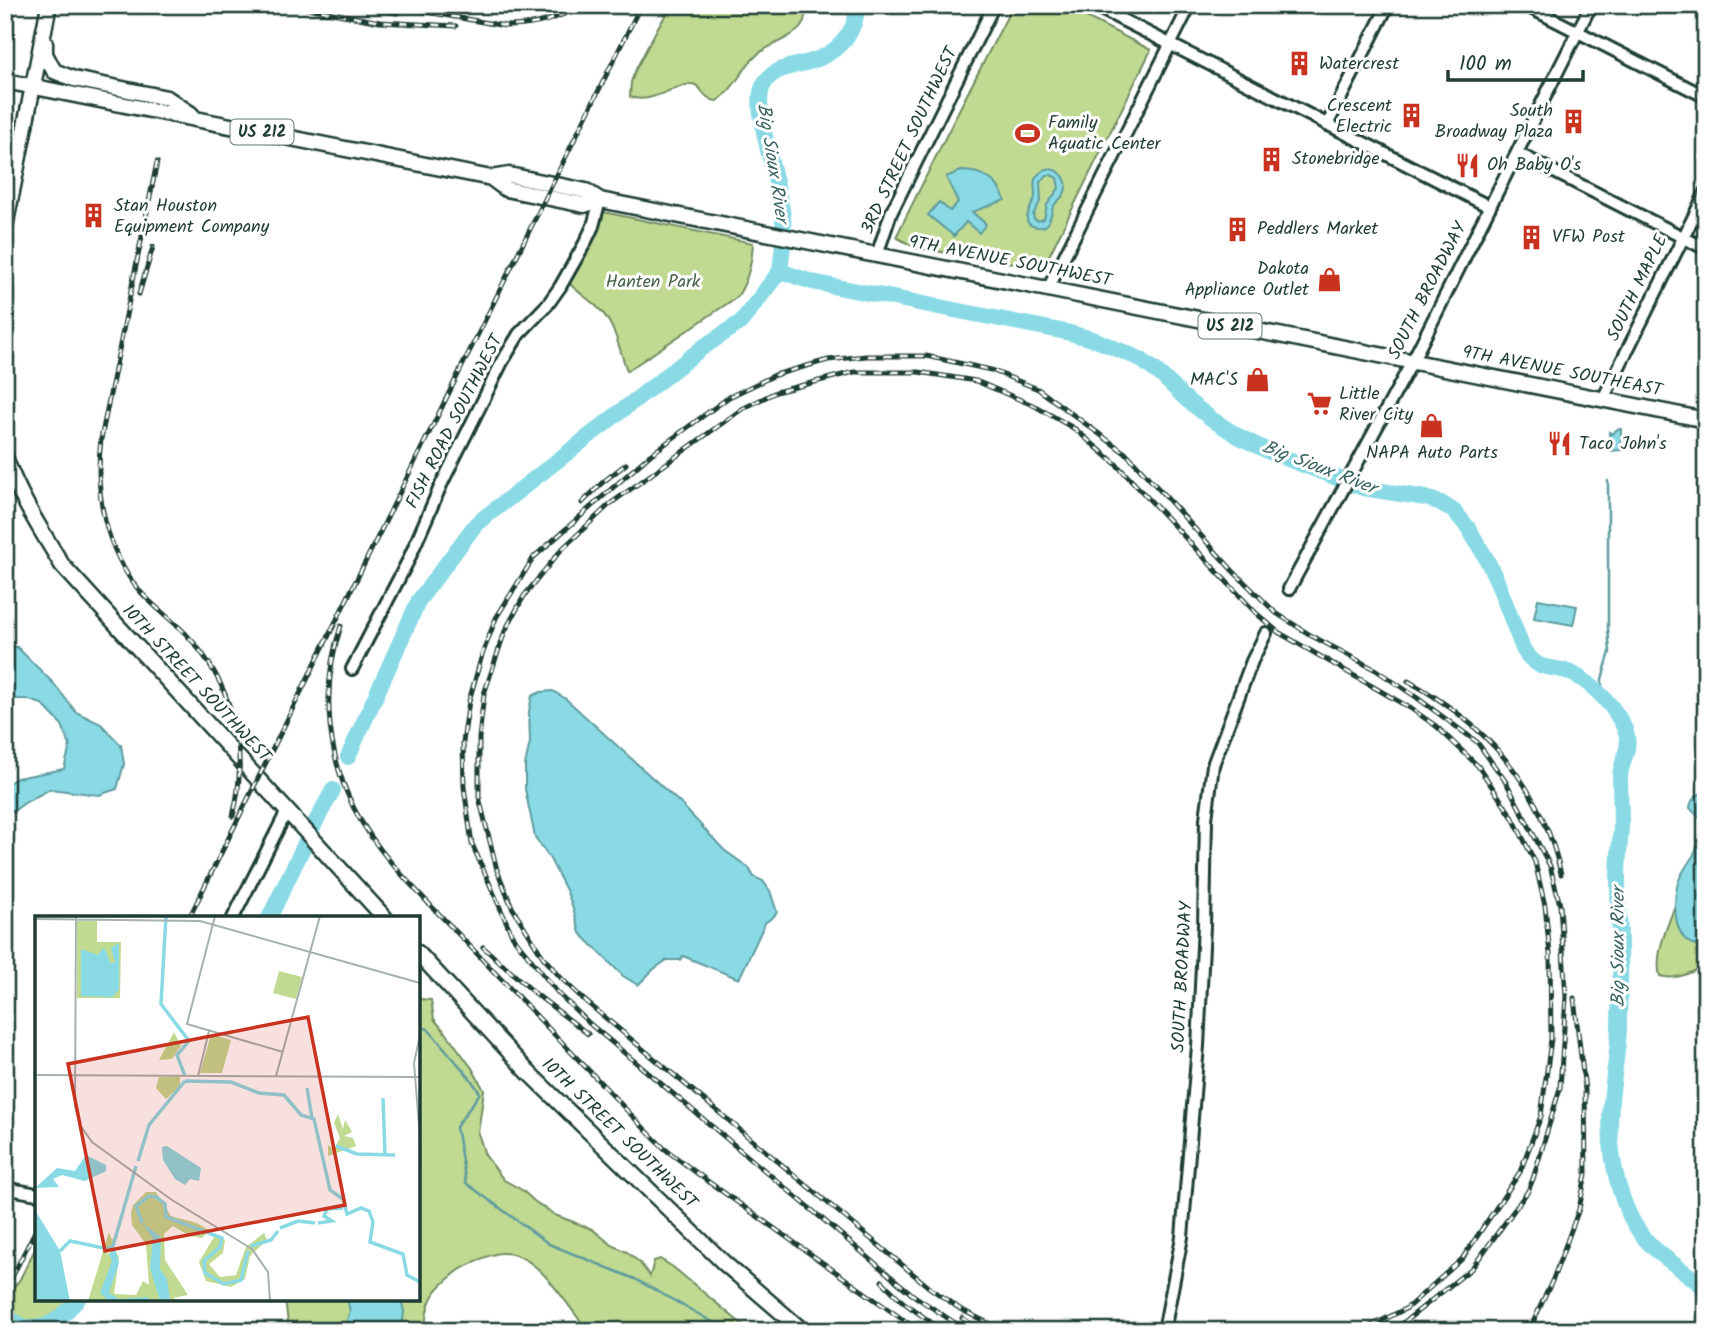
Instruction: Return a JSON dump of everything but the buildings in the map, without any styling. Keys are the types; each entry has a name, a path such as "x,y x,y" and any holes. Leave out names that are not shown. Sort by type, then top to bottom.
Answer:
{"main road":[{"path":"5,227 48,5"},
{"path":"44,30 46,54 54,71 74,79 167,98 198,119"},
{"name":"9TH AVENUE SOUTHWEST","path":"5,81 491,178 506,189 584,205 600,201 1412,362"},
{"name":"9TH AVENUE SOUTHEAST","path":"1412,362 1706,419"},
{"name":"10TH STREET SOUTHWEST","path":"5,457 30,513 62,565 383,916"},
{"name":"10TH STREET SOUTHWEST","path":"420,955 529,1073 724,1263 803,1331"}],"street":[{"name":"3RD STREET SOUTHWEST","path":"877,255 891,214 994,5"},
{"path":"1093,5 1490,207"},
{"path":"1048,289 1190,5"},
{"path":"1327,125 1388,5"},
{"path":"1525,5 1706,97"},
{"name":"SOUTH BROADWAY","path":"1289,589 1412,362 1591,5"},
{"path":"1517,153 1706,249"},
{"name":"SOUTH MAPLE","path":"1602,399 1706,192"},
{"name":"FISH ROAD SOUTHWEST","path":"352,669 408,561 441,485 502,362 519,334 560,287 593,226 600,201"},
{"name":"SOUTH BROADWAY","path":"1164,1331 1184,1224 1198,1046 1206,819 1213,765 1252,661 1266,633"},
{"path":"234,916 287,811"},
{"path":"5,1188 35,1194"}],"green space":[{"path":"676,5 805,5 805,14 798,31 758,54 729,91 717,101 712,100 694,84 649,98 630,97 631,82 636,69 658,27"},
{"name":"Family Aquatic Center","path":"1013,5 1063,5 1151,50 1043,268 916,248 896,237"},
{"name":"Hanten Park","path":"603,212 753,243 749,272 737,297 627,371 607,319 569,283 588,249"},
{"path":"1675,905 1677,922 1703,946 1706,945 1706,966 1683,975 1660,976 1659,959 1663,940"},
{"path":"420,999 431,1000 434,1019 472,1068 484,1090 478,1133 485,1155 504,1180 555,1215 592,1229 612,1245 627,1252 650,1276 654,1261 660,1259 750,1331 589,1331 540,1271 516,1255 502,1253 476,1261 442,1284 429,1303 425,1331 289,1331 285,1301 420,1301"},
{"path":"35,1249 35,1301 84,1301 68,1318 47,1331 5,1331 5,1300 19,1281"}],"water":[{"path":"1046,169 1063,176 1066,189 1053,207 1048,223 1043,227 1032,226 1027,219 1035,197 1034,181","holes":["1047,175 1057,178 1059,188 1047,205 1044,219 1038,221 1033,215 1041,200 1040,182"]},
{"path":"961,171 988,178 998,187 1005,200 972,212 986,224 979,233 966,222 954,236 928,215 939,202 950,211 958,202 946,177"},
{"path":"1621,429 1621,450 1610,451 1609,432 1613,434"},
{"path":"1538,599 1577,606 1573,625 1534,618"},
{"path":"5,647 17,647 54,684 76,712 101,724 121,745 124,764 117,789 99,795 50,789 5,817 5,785 17,778 64,769 70,746 62,725 42,704 26,699 5,699"},
{"path":"553,691 566,699 681,804 724,850 749,868 754,877 763,881 770,891 777,912 765,923 739,979 683,956 680,960 667,960 638,985 623,976 580,933 566,890 535,837 525,789 532,696"},
{"path":"1706,792 1706,945 1695,945 1681,933 1675,912 1675,900 1680,877 1705,830 1704,823 1690,808 1695,797"},
{"path":"348,1301 402,1301 404,1311 402,1331 343,1331 350,1311"}],"waterway":[{"name":"Big Sioux River","path":"780,271 783,218 761,112 760,97 763,86 771,75 819,59 836,49 849,34 857,5"},
{"name":"Big Sioux River","path":"780,271 812,282 1096,340 1140,359 1213,420 1270,452 1363,488 1426,498 1455,512 1469,529 1486,558 1523,649 1529,657 1540,665 1573,674 1589,684 1611,706 1626,732 1628,744 1620,778 1620,978 1618,1037 1610,1116 1613,1160 1619,1189 1637,1228 1661,1255 1701,1285 1706,1293"},
{"path":"348,757 419,600 476,524 702,348 741,322 780,271"},
{"path":"1602,696 1602,679 1610,652 1608,481"},
{"path":"270,916 333,790"},
{"path":"420,1027 428,1029 480,1093 456,1127 466,1183 549,1244 635,1279 729,1331"},
{"path":"5,1316 26,1327 41,1327 61,1316 76,1301"}],"railway":[{"path":"290,5 380,22 456,26"},
{"path":"356,5 397,13"},
{"path":"388,5 505,26 536,23 566,13"},
{"path":"459,5 522,12 560,9"},
{"path":"558,16 582,5"},
{"path":"190,916 641,5"},
{"path":"157,162 101,439 100,493 112,544 129,577 141,593 185,633 201,652 225,695 238,742 238,791 233,816"},
{"path":"139,294 153,247"},
{"path":"969,1331 913,1295 590,1024 558,993 513,937 472,844 464,787 463,742 469,701 496,618 534,557 650,455 729,397 775,375 828,360 866,356 926,356 991,370 1038,389 1128,455 1233,571 1276,613 1312,636 1376,670 1416,697 1477,742 1506,782 1550,866 1560,905 1566,997 1560,1088 1528,1191 1472,1268 1393,1331"},
{"path":"1004,1331 960,1309 930,1288 562,979 543,957 512,907 497,870 479,797 479,738 484,694 505,631 524,596 561,550 610,504 742,409 776,392 854,372 918,372 976,381 1035,406 1075,429 1116,464 1256,613 1278,632 1410,708 1436,726 1478,766 1513,818 1535,862 1545,906 1550,954 1551,1039 1541,1116 1520,1172 1462,1259 1407,1308 1361,1331"},
{"path":"582,503 626,464"},
{"path":"341,626 329,688 334,752 354,809 384,854 665,1149 919,1331"},
{"path":"1408,681 1462,716 1506,760 1525,785 1540,813 1561,874"},
{"path":"483,947 537,995 588,1034"},
{"path":"1529,1331 1553,1279 1579,1209 1586,1174 1585,1090 1574,998"},
{"path":"5,1291 35,1231"},
{"path":"882,1281 903,1302 943,1331"},
{"path":"962,1318 987,1331"}],"place":[{"name":"Watercrest","path":"1299,64"},
{"name":"Crescent Electric","path":"1412,116"},
{"name":"South Broadway Plaza","path":"1573,121"},
{"name":"Family Aquatic Center","path":"1028,133"},
{"name":"Stonebridge","path":"1272,159"},
{"name":"Oh Baby O's","path":"1467,165"},
{"name":"Stan Houston Equipment Company","path":"94,216"},
{"name":"Peddlers Market","path":"1237,229"},
{"name":"VFW Post","path":"1532,237"},
{"name":"Dakota Appliance Outlet","path":"1329,279"},
{"name":"MAC'S","path":"1258,380"},
{"name":"Little River City","path":"1319,404"},
{"name":"NAPA Auto Parts","path":"1432,426"},
{"name":"Taco John's","path":"1559,444"}]}
